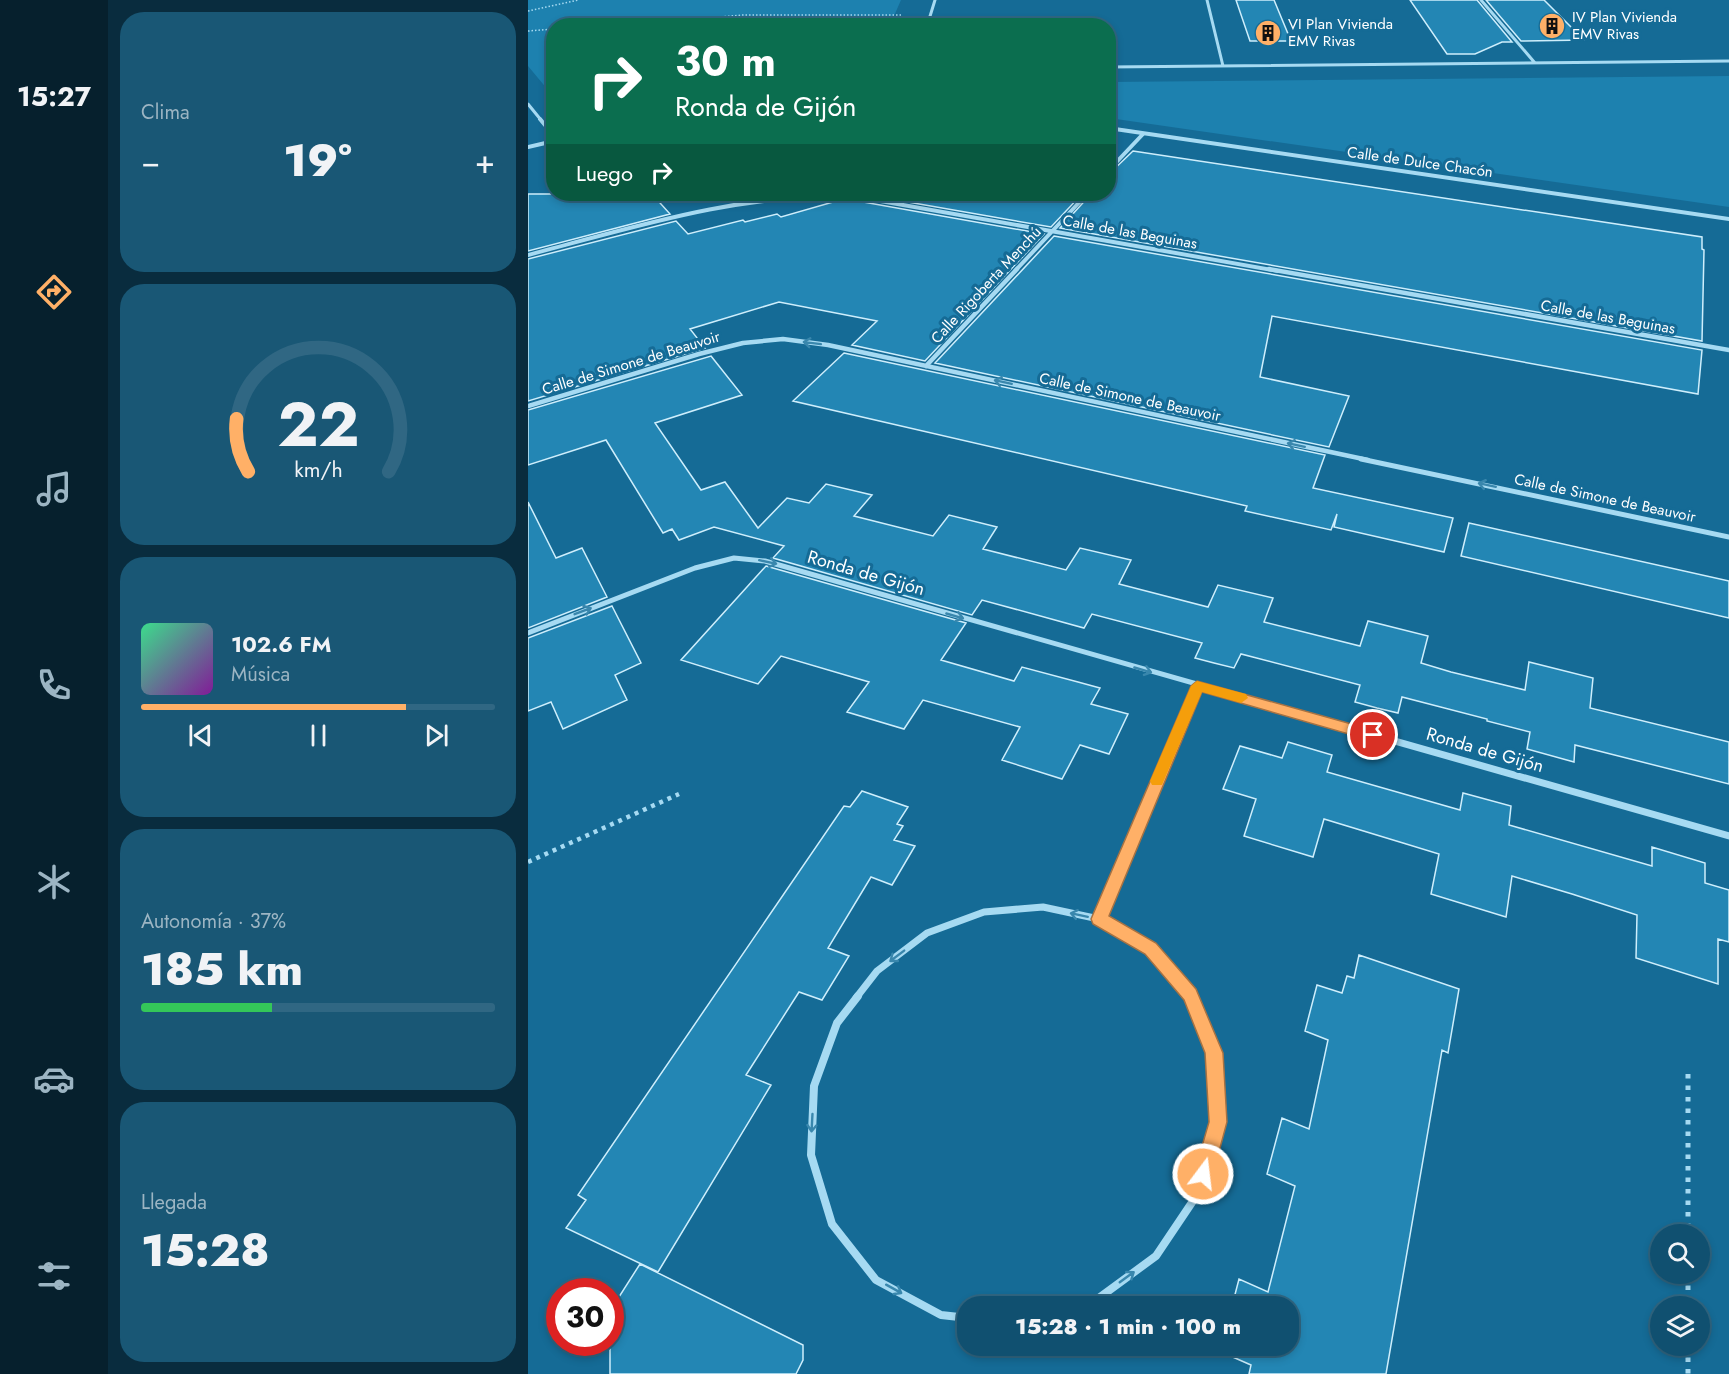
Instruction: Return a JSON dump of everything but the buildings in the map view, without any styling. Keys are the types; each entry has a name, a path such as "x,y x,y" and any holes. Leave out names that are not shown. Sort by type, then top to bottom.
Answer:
{"street":[{"path":"929,18 935,0"},
{"path":"1208,0 1223,66"},
{"path":"1481,0 1535,63"},
{"path":"1116,68 1729,61"},
{"path":"528,104 546,126"},
{"name":"Calle de Dulce Chacón","path":"1116,129 1729,219"},
{"path":"1116,163 1143,134"},
{"path":"528,147 546,143"},
{"name":"Calle de las Beguinas","path":"528,255 750,201"},
{"name":"Calle de las Beguinas","path":"881,201 1729,350"},
{"name":"Calle Rigoberta Menchú","path":"926,366 1080,201"},
{"name":"Calle de Simone de Beauvoir","path":"528,406 699,354 753,342 783,339 828,345 1729,537"},
{"name":"Ronda de Gijón","path":"528,633 695,568 734,558 765,561 1729,836"},
{"path":"1099,919 1197,686"},
{"path":"957,1317 941,1315 876,1280 832,1224 811,1155 814,1086 837,1023 877,971 927,933 984,912 1043,907 1099,919 1150,949 1190,995 1214,1053 1218,1122 1198,1192 1156,1256 1102,1296"}],"path":[{"path":"528,11 578,0"},
{"path":"708,18 743,15 903,15"},
{"path":"528,31 546,30"},
{"path":"528,862 679,794"},
{"path":"1688,1074 1688,1224"},
{"path":"1688,1356 1688,1374"}],"shaded area":[{"path":"528,0 901,0 893,18 546,18 546,88 528,66"},
{"path":"1729,76 1729,207 1116,119 1116,82"}],"slow traffic":[{"path":"1157,781 1197,686 1241,698"}],"place":[{"name":"IV Plan Vivienda EMV Rivas","path":"1552,26"},
{"name":"VI Plan Vivienda EMV Rivas","path":"1268,33"}],"route":[{"path":"1203,1174 1218,1122 1214,1053 1190,995 1150,949 1099,919 1197,686 1373,735"}]}
